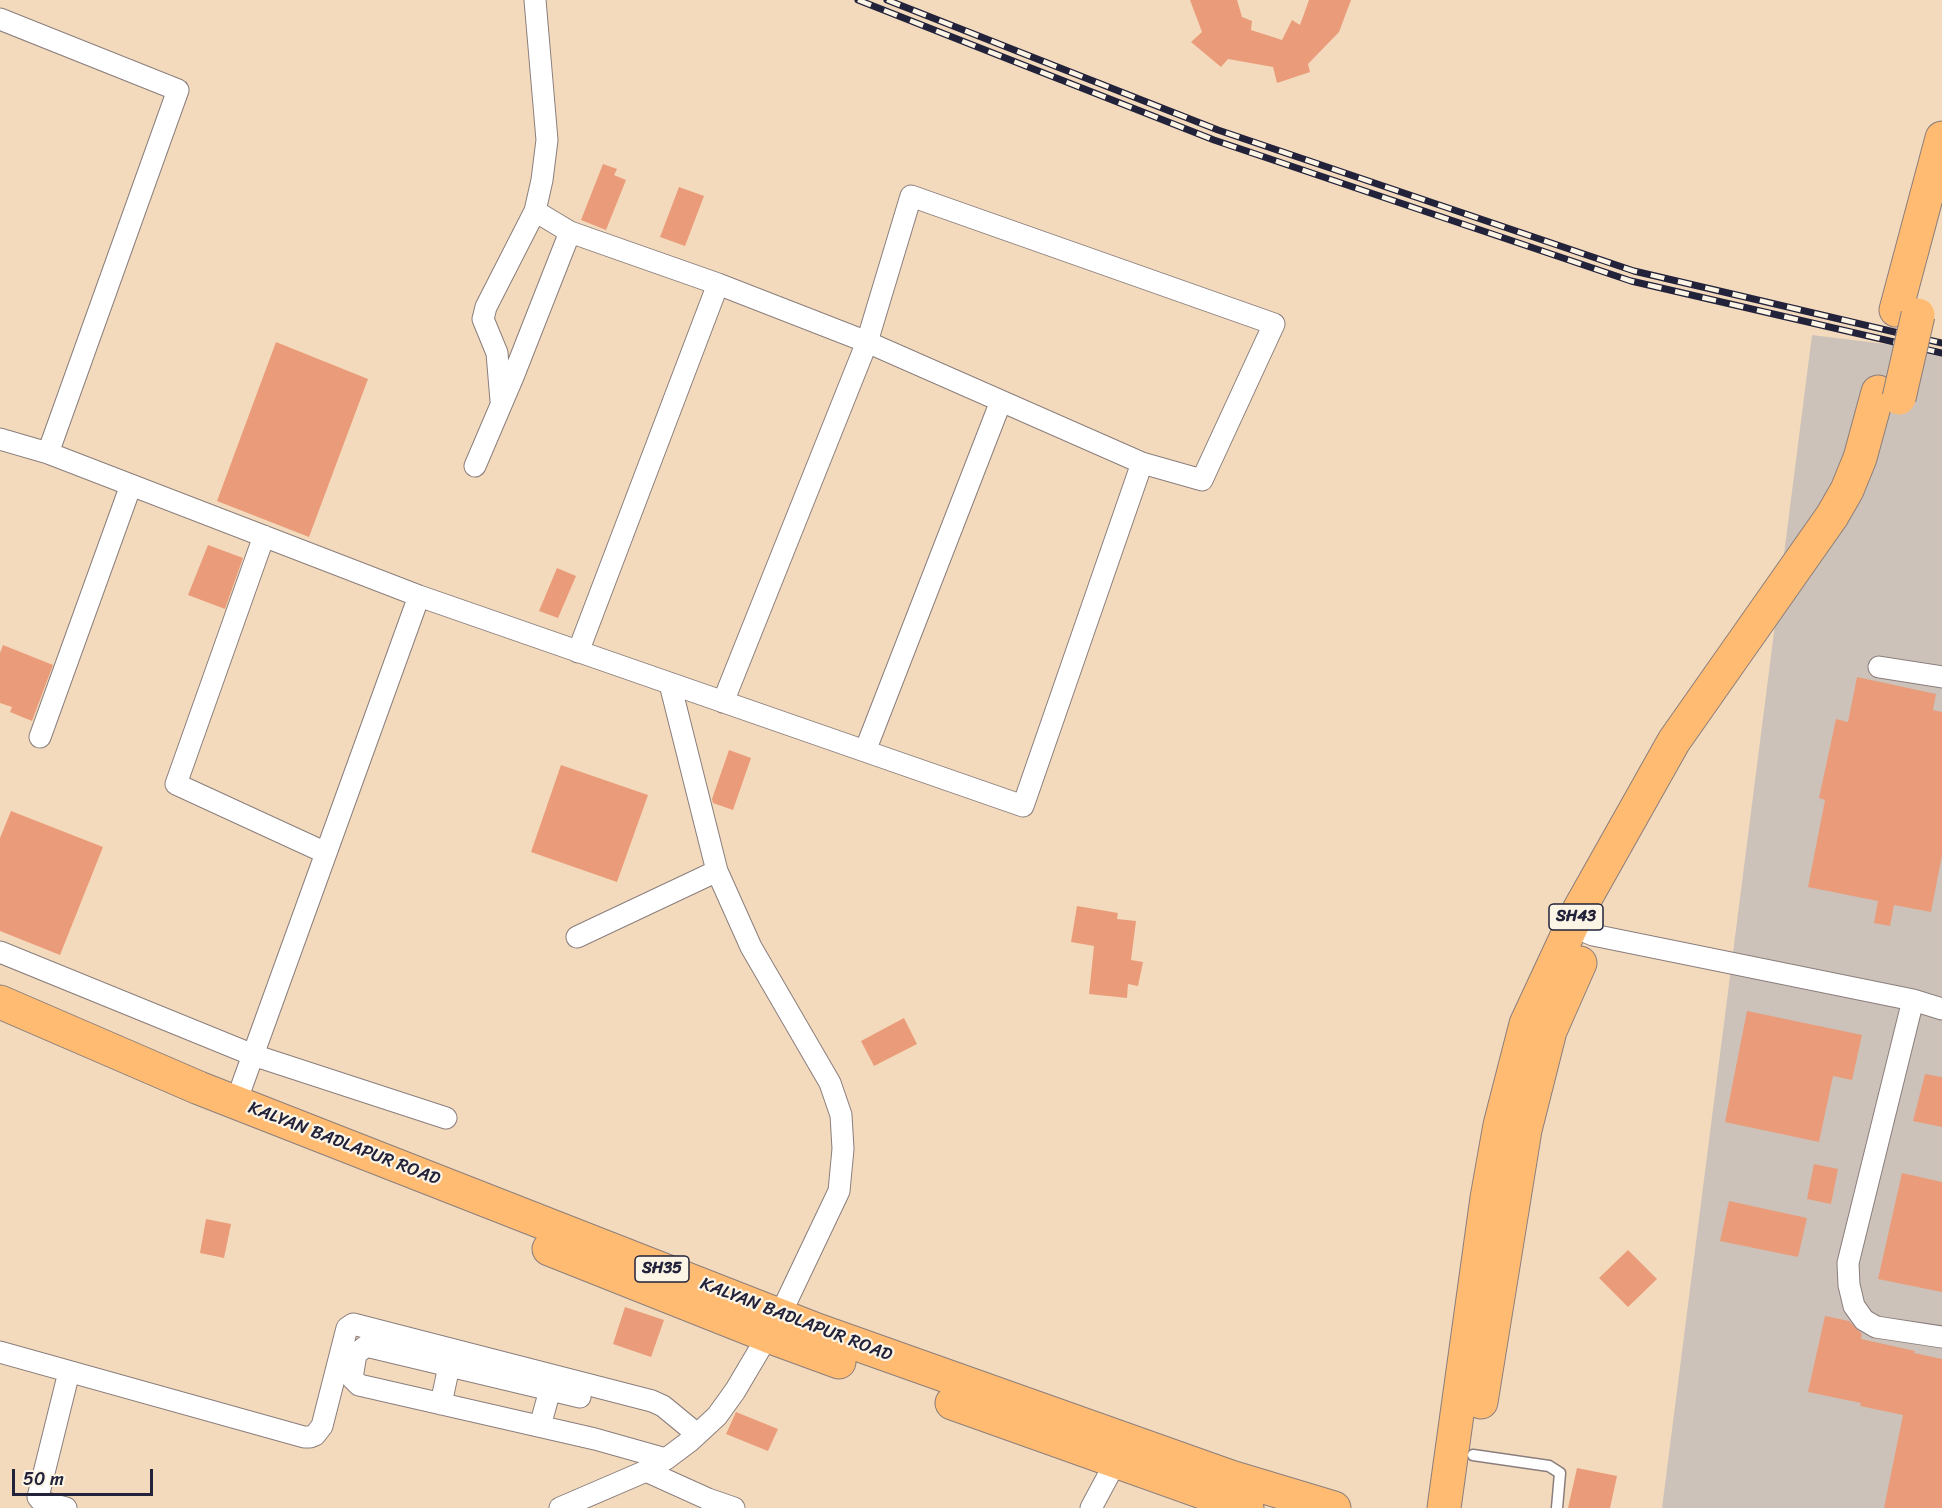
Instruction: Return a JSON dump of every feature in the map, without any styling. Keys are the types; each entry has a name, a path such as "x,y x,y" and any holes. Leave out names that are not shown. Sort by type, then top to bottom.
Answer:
{"main road":[{"name":"SH43","path":"1444,1508 1487,1198 1500,1125 1526,1024 1693,753 1852,529 1868,500 1881,465 1888,395 1942,138"},
{"name":"SH43","path":"1907,313 1942,226"},
{"name":"SH43","path":"1465,1508 1525,1130 1550,1031 1582,931"},
{"name":"KALYAN BADLAPUR ROAD","path":"0,1002 195,1097 236,1102 774,1326"},
{"name":"KALYAN BADLAPUR ROAD","path":"0,1023 195,1097 774,1326 828,1334 1122,1451 1231,1477 1269,1500 1334,1508"}],"street":[{"path":"501,404 497,353 483,319 490,297 536,211 542,180 547,140 535,0"},
{"path":"0,19 178,90 48,453"},
{"path":"536,211 570,232 718,284 867,342 1142,463 1202,480 1274,324 911,196 867,342 723,702"},
{"path":"474,466 570,232"},
{"path":"578,652 718,284"},
{"path":"865,751 1001,401"},
{"path":"0,439 48,453 419,596 1023,806 1142,463"},
{"path":"40,737 131,485"},
{"path":"264,536 176,784 326,853"},
{"path":"236,1102 419,596"},
{"path":"1879,667 1942,677"},
{"path":"560,1508 646,1471 666,1459 717,1416 735,1391 774,1326 838,1191 843,1149 841,1115 830,1083 751,947 717,871 670,684"},
{"path":"577,937 717,871"},
{"path":"1582,931 1913,999 1942,1009"},
{"path":"0,952 253,1055 446,1118"},
{"path":"1913,999 1848,1263 1849,1285 1854,1306 1864,1320 1876,1327 1942,1337"},
{"path":"0,1352 310,1437 315,1435 322,1426 347,1328 354,1324 652,1401 663,1406 697,1434"},
{"path":"598,1401 366,1346 356,1354 352,1378 359,1385 595,1439 666,1459"},
{"path":"441,1404 449,1366"},
{"path":"66,1508 42,1502 38,1497 69,1372"},
{"path":"540,1426 550,1390"},
{"path":"1091,1508 1122,1451"},
{"path":"646,1471 708,1504 734,1508"}],"lane":[{"path":"1473,1455 1549,1466 1554,1469 1560,1473 1557,1508"}],"shaded area":[{"path":"1812,335 1942,351 1942,1508 1662,1508"}],"building":[{"path":"1190,0 1237,0 1242,17 1252,21 1251,30 1282,40 1292,20 1300,25 1309,0 1351,0 1339,32 1308,64 1310,72 1277,83 1273,67 1228,59 1221,67 1191,42 1202,32"},
{"path":"603,164 617,169 614,175 626,180 606,230 581,220"},
{"path":"679,187 704,196 685,246 660,237"},
{"path":"276,342 368,379 309,537 217,501"},
{"path":"208,545 243,558 225,609 188,595"},
{"path":"557,568 576,576 558,618 539,611"},
{"path":"3,645 53,665 32,721 10,712 12,707 0,703 0,653"},
{"path":"1857,677 1936,694 1933,710 1942,712 1942,855 1931,912 1894,905 1890,926 1874,923 1878,901 1808,887 1825,800 1819,798 1836,719 1848,722"},
{"path":"729,750 751,758 733,810 713,803 712,799"},
{"path":"561,765 648,795 617,882 531,852"},
{"path":"11,811 103,847 60,955 0,931 0,838"},
{"path":"1077,906 1118,913 1117,919 1136,921 1131,960 1143,962 1138,986 1128,984 1127,998 1089,994 1094,946 1071,942"},
{"path":"1747,1011 1862,1035 1852,1080 1833,1076 1819,1142 1725,1122"},
{"path":"904,1018 917,1044 874,1066 861,1041"},
{"path":"1925,1074 1942,1077 1942,1127 1913,1121"},
{"path":"1814,1164 1838,1169 1831,1204 1807,1199"},
{"path":"1902,1173 1942,1182 1942,1292 1878,1279"},
{"path":"1729,1201 1807,1218 1798,1257 1720,1241"},
{"path":"206,1219 231,1224 224,1258 200,1253"},
{"path":"1628,1250 1657,1279 1628,1307 1599,1278"},
{"path":"625,1307 664,1320 651,1357 613,1344"},
{"path":"1825,1316 1849,1321 1862,1334 1861,1339 1942,1359 1942,1508 1884,1508 1903,1415 1808,1392"},
{"path":"736,1412 778,1429 768,1451 726,1434"},
{"path":"1577,1468 1617,1476 1610,1508 1568,1508"}],"railway":[{"path":"858,0 1214,140 1631,281 1942,353"},
{"path":"887,0 1218,130 1634,271 1942,343"}]}
